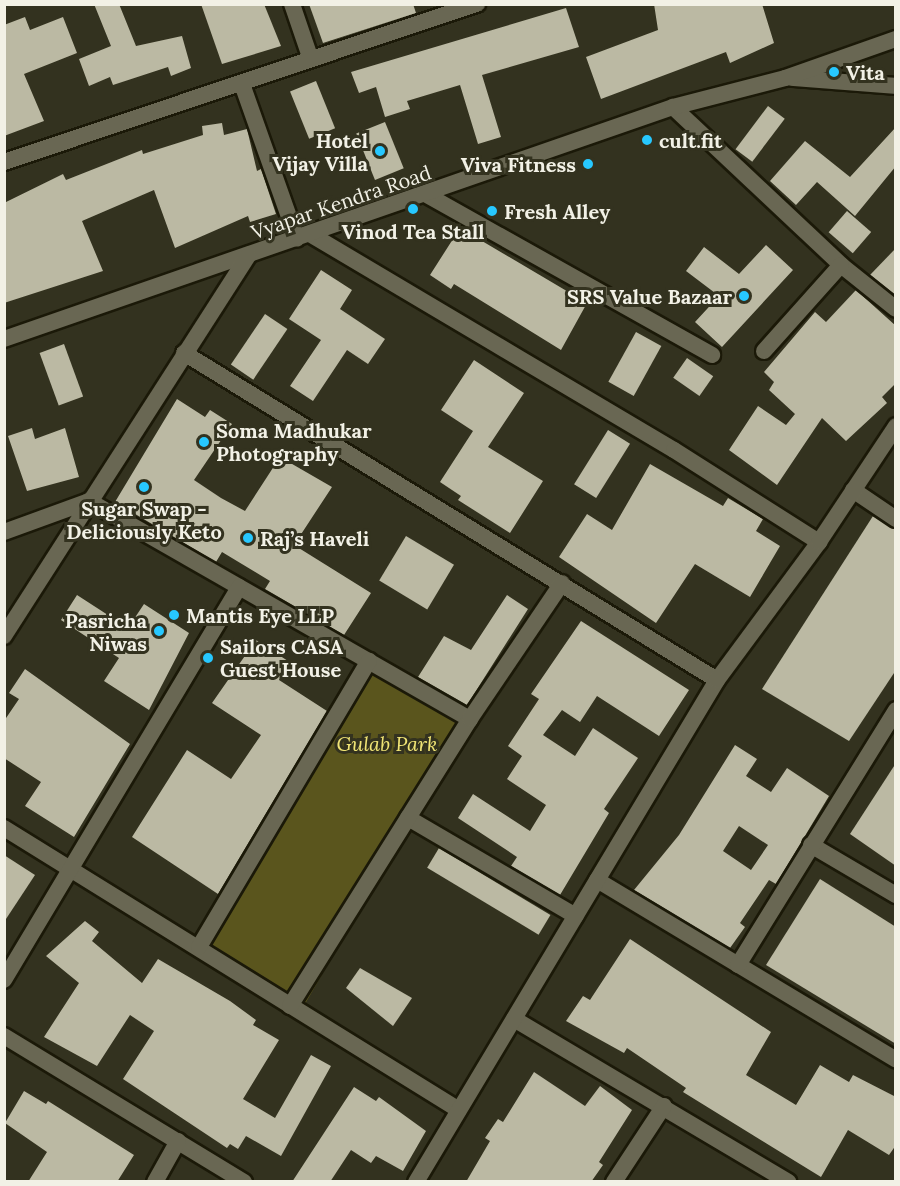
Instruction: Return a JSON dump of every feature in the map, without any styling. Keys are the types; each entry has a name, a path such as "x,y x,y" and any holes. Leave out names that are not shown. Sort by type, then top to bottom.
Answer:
{"street":[{"path":"292,4 310,57"},
{"path":"4,162 242,84 310,57 446,10 477,4"},
{"name":"Vyapar Kendra Road","path":"4,339 427,195 673,107 785,78 896,39"},
{"path":"785,78 896,86"},
{"path":"242,84 303,237 674,450 819,542"},
{"path":"673,107 841,266 896,309"},
{"path":"427,195 712,355"},
{"path":"4,636 88,501 248,256"},
{"path":"764,351 841,266"},
{"path":"184,353 717,680"},
{"path":"416,1182 717,680 819,542 896,426"},
{"path":"854,490 896,519"},
{"path":"4,532 88,501 470,719"},
{"path":"290,1006 470,719 562,583"},
{"path":"4,980 240,587"},
{"path":"199,947 369,662"},
{"path":"738,965 896,710"},
{"path":"408,818 576,916"},
{"path":"4,828 72,868 459,1110"},
{"path":"811,845 896,895"},
{"path":"597,880 896,1060"},
{"path":"514,1019 664,1106 788,1182"},
{"path":"4,1036 244,1182"},
{"path":"614,1182 664,1106"},
{"path":"155,1182 178,1141"}],"green space":[{"name":"Gulab Park","path":"369,661 469,719 303,1007 202,949"}],"building":[{"path":"94,4 119,4 136,46 182,36 191,68 171,76 168,67 113,85 110,77 89,86 79,59 111,46"},
{"path":"201,4 264,4 281,46 222,64"},
{"path":"309,4 413,4 416,13 323,43"},
{"path":"654,4 762,4 774,43 730,63 726,52 601,99 586,57 658,30"},
{"path":"566,8 579,47 482,75 501,137 478,144 460,85 407,101 410,109 385,117 376,87 359,93 351,72"},
{"path":"25,17 30,30 63,17 77,53 24,74 44,121 4,136 4,25"},
{"path":"316,81 335,128 309,139 290,91"},
{"path":"768,106 785,119 752,162 736,149"},
{"name":"Hotel Vijay Villa","path":"385,122 404,168 375,180 356,134"},
{"path":"222,123 224,135 247,129 257,171 261,169 276,214 250,222 248,216 175,248 154,190 82,221 103,271 4,303 4,203 63,174 66,180 142,150 143,154 203,135 202,126"},
{"path":"896,127 896,166 855,216 817,182 796,205 770,181 805,141 850,177"},
{"path":"847,211 871,232 853,253 829,232"},
{"path":"460,228 587,303 561,350 454,284 451,289 430,275"},
{"name":"SRS Value Bazaar","path":"766,245 793,270 722,347 695,322 719,296 686,271 704,247 739,274"},
{"path":"896,248 896,291 894,294 870,275"},
{"path":"321,270 352,290 340,309 385,339 368,364 347,350 313,401 290,386 321,340 289,319"},
{"path":"856,290 896,326 896,383 882,397 887,403 846,441 822,418 777,485 729,450 758,406 786,425 795,414 769,390 774,382 764,372 815,312 826,322"},
{"path":"265,314 287,329 253,380 231,365"},
{"path":"636,332 661,346 634,396 608,382"},
{"path":"64,344 83,397 59,406 40,353"},
{"path":"687,358 713,376 699,396 673,378"},
{"path":"474,360 524,393 488,447 543,481 510,533 458,500 461,496 440,482 473,431 441,410"},
{"path":"177,399 205,417 210,410 232,424 194,480 221,498 245,511 280,457 332,487 294,545 371,593 344,635 265,589 270,581 222,552 216,562 115,502"},
{"path":"32,428 35,439 65,428 79,477 27,491 8,436"},
{"path":"608,430 630,444 596,498 574,484"},
{"path":"650,464 723,506 728,498 763,519 756,531 780,546 750,597 695,564 656,623 559,557 587,514 612,530"},
{"path":"873,516 896,529 896,670 849,741 762,689"},
{"path":"406,536 454,565 427,609 379,581"},
{"path":"77,595 128,628 144,604 189,633 149,710 104,681 119,658 61,620"},
{"path":"507,595 528,609 467,705 418,677 444,636 471,650"},
{"path":"581,621 689,690 659,736 597,696 580,722 562,710 543,735 575,756 593,728 638,758 604,809 609,813 560,895 511,866 517,857 458,818 473,794 530,831 546,805 507,779 522,756 508,746 539,699 531,694"},
{"path":"256,640 291,663 279,680 327,711 218,894 132,837 187,750 231,779 261,735 212,703"},
{"path":"25,669 130,744 74,837 25,806 41,782 4,758 4,721 19,699 9,693"},
{"path":"735,745 757,759 746,776 771,792 787,768 829,796 776,884 769,880 740,923 745,927 730,948 634,890 679,835","holes":["739,826 768,845 751,870 723,851"]},
{"path":"896,763 896,866 850,834"},
{"path":"439,848 550,915 539,935 427,868"},
{"path":"4,855 35,875 4,922"},
{"path":"820,879 896,927 896,1044 766,965"},
{"path":"85,921 99,932 92,941 142,983 158,959 230,1001 256,1020 253,1025 279,1040 243,1099 275,1118 311,1055 331,1066 281,1156 246,1136 238,1149 230,1144 227,1148 123,1079 154,1031 130,1015 97,1066 44,1037 79,983 46,956"},
{"path":"630,939 771,1032 746,1075 796,1105 820,1065 849,1082 853,1075 896,1097 896,1145 889,1155 848,1130 821,1177 683,1092 686,1088 627,1048 624,1053 566,1021 583,996 590,1000"},
{"path":"360,968 412,998 393,1026 346,988"},
{"path":"534,1072 585,1106 600,1086 632,1110 599,1162 603,1165 591,1182 466,1182 490,1141 485,1138 498,1119 503,1122"},
{"path":"354,1087 376,1101 379,1097 426,1131 403,1171 376,1156 371,1163 351,1150 330,1182 292,1182"},
{"path":"24,1091 46,1104 48,1101 134,1155 117,1182 28,1182 47,1152 5,1123"}],"place":[{"name":"Vita","path":"834,72"},
{"name":"cult.fit","path":"647,140"},
{"name":"Hotel Vijay Villa","path":"380,151"},
{"name":"Viva Fitness","path":"588,164"},
{"name":"Vinod Tea Stall","path":"413,209"},
{"name":"Fresh Alley","path":"492,211"},
{"name":"SRS Value Bazaar","path":"744,296"},
{"name":"Soma Madhukar Photography","path":"204,442"},
{"name":"Sugar Swap - Deliciously Keto","path":"144,487"},
{"name":"Raj’s Haveli","path":"248,538"},
{"name":"Mantis Eye LLP","path":"174,615"},
{"name":"Pasricha Niwas","path":"159,631"},
{"name":"Sailors CASA Guest House","path":"208,658"}]}
